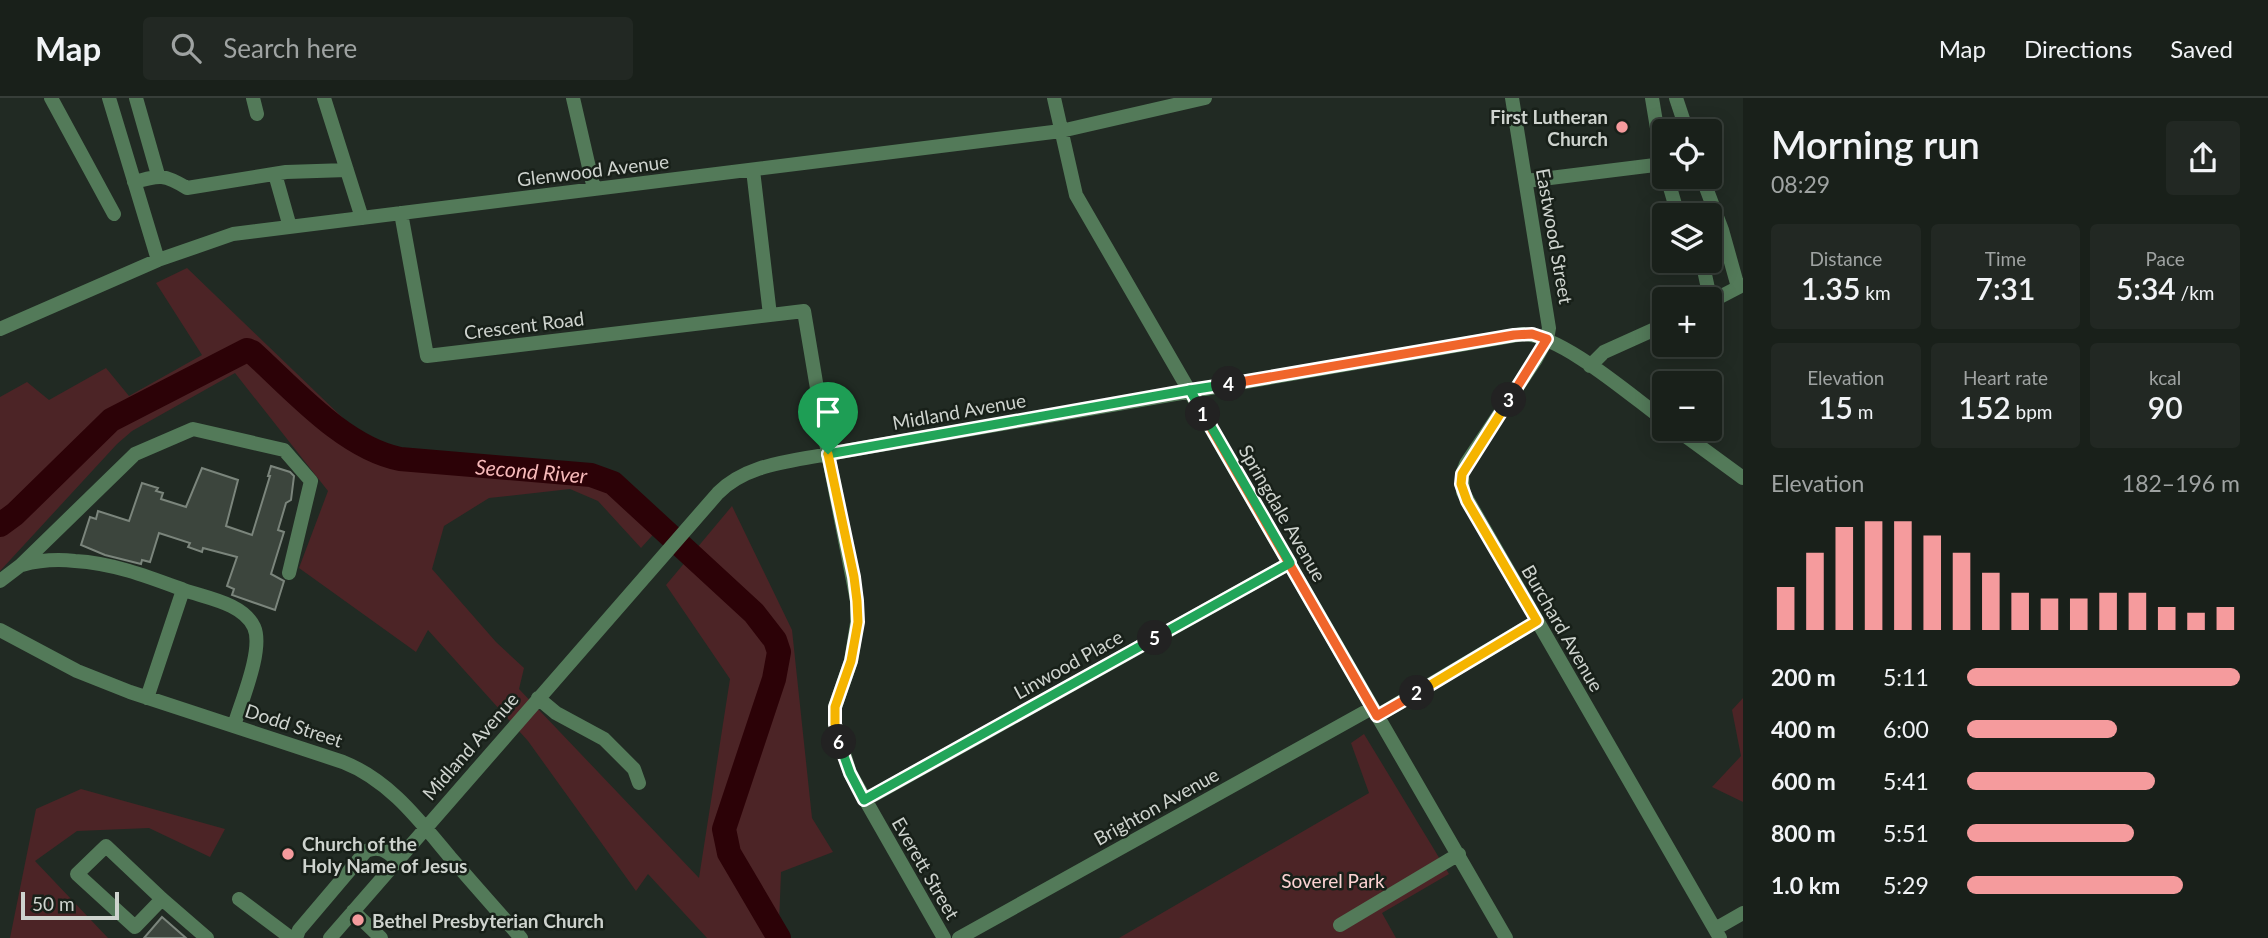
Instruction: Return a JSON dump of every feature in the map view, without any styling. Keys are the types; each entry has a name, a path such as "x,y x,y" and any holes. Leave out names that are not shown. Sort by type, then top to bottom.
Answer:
{"street":[{"path":"51,98 114,214"},
{"path":"109,98 158,260"},
{"path":"135,98 158,176"},
{"path":"253,98 257,114"},
{"path":"324,98 362,218"},
{"path":"573,98 594,189"},
{"name":"Springdale Avenue","path":"1054,98 1076,195 1506,938"},
{"name":"Glenwood Avenue","path":"0,329 158,260 233,234 1061,131 1160,103 1205,98"},
{"name":"Eastwood Street","path":"1512,98 1549,318 1547,339"},
{"path":"1652,98 1656,119"},
{"path":"1676,98 1683,119"},
{"path":"1526,181 1652,166"},
{"path":"134,182 158,176 170,177 187,188 275,174 347,170"},
{"path":"753,170 771,315"},
{"path":"275,174 290,226"},
{"path":"1707,189 1741,286 1722,296"},
{"name":"Crescent Road","path":"401,213 427,356 771,315"},
{"name":"Everett Street","path":"771,315 804,311 828,454 854,577 858,622 853,652 835,707 835,724 850,773 944,938"},
{"path":"1590,366 1604,352 1652,330"},
{"name":"Midland Avenue","path":"330,938 685,530 718,493 739,475 751,470 828,454 1514,335 1532,334 1547,339"},
{"path":"1547,339 1564,347 1652,411"},
{"name":"Burchard Avenue","path":"1547,339 1466,464 1461,484 1467,501 1717,934"},
{"path":"0,581 135,454 193,429 284,450 311,481 289,573"},
{"path":"1692,441 1743,478"},
{"path":"20,565 42,560 78,561 124,569 221,602 244,615 254,626 257,638 253,665 234,726"},
{"name":"Linwood Place","path":"864,800 1290,563"},
{"path":"147,698 183,590"},
{"name":"Brighton Avenue","path":"959,938 1537,621"},
{"name":"Dodd Street","path":"0,630 77,671 147,698 358,768 385,787 425,827 521,938"},
{"path":"538,698 555,713 586,732 604,739 634,769 639,783"},
{"path":"162,899 135,928 77,874 106,846 207,938"},
{"path":"239,899 294,938 366,852 384,849 397,860"},
{"path":"1340,925 1459,854"},
{"path":"353,911 381,938"},
{"path":"1717,934 1743,913"}],"green space":[{"path":"187,268 371,445 596,472 659,528 641,548 598,501 570,489 489,498 444,526 432,569 496,642 524,668 519,689 699,878 730,679 666,585 732,506 792,630 812,818 833,852 781,872 779,923 788,938 707,938 648,874 636,891 528,741 428,630 416,652 299,568 328,491 235,373 132,431 0,571 0,397 27,382 49,400 106,368 129,396 202,355 156,283"},
{"path":"1743,698 1743,802 1712,787 1741,756 1732,710"},
{"name":"Soverel Park","path":"1364,734 1449,874 1382,913 1396,938 1119,938 1369,793 1351,743"},
{"path":"81,789 225,829 210,857 149,828 77,831 35,861 108,938 10,938 36,809"}],"building":[{"path":"271,466 294,476 291,500 286,503 278,530 284,532 271,574 284,581 275,610 232,595 234,589 227,586 237,557 203,548 202,552 188,547 190,543 159,533 150,562 142,560 141,564 105,555 81,545 90,517 96,519 98,511 129,521 142,483 158,488 156,491 163,493 161,499 186,507 202,468 238,480 226,526 252,535"},
{"path":"162,917 186,938 144,938"}],"waterway":[{"name":"Second River","path":"0,525 15,514 111,420 247,350 339,430 379,453 400,459 591,475 613,483 754,613 775,640 779,652 774,679 724,829 729,853 779,938"}],"place":[{"name":"First Lutheran Church","path":"1622,127"},
{"name":"Church of the Holy Name of Jesus","path":"288,854"},
{"name":"Bethel Presbyterian Church","path":"358,920"}],"route":[{"path":"828,454 854,577 858,622 851,661 835,707 835,724 850,773 864,800 1290,563 1240,477 1190,390 1514,335 1532,334 1547,339 1466,464 1461,484 1467,501 1537,621 1377,716 1290,563 1190,390 828,454"}]}
